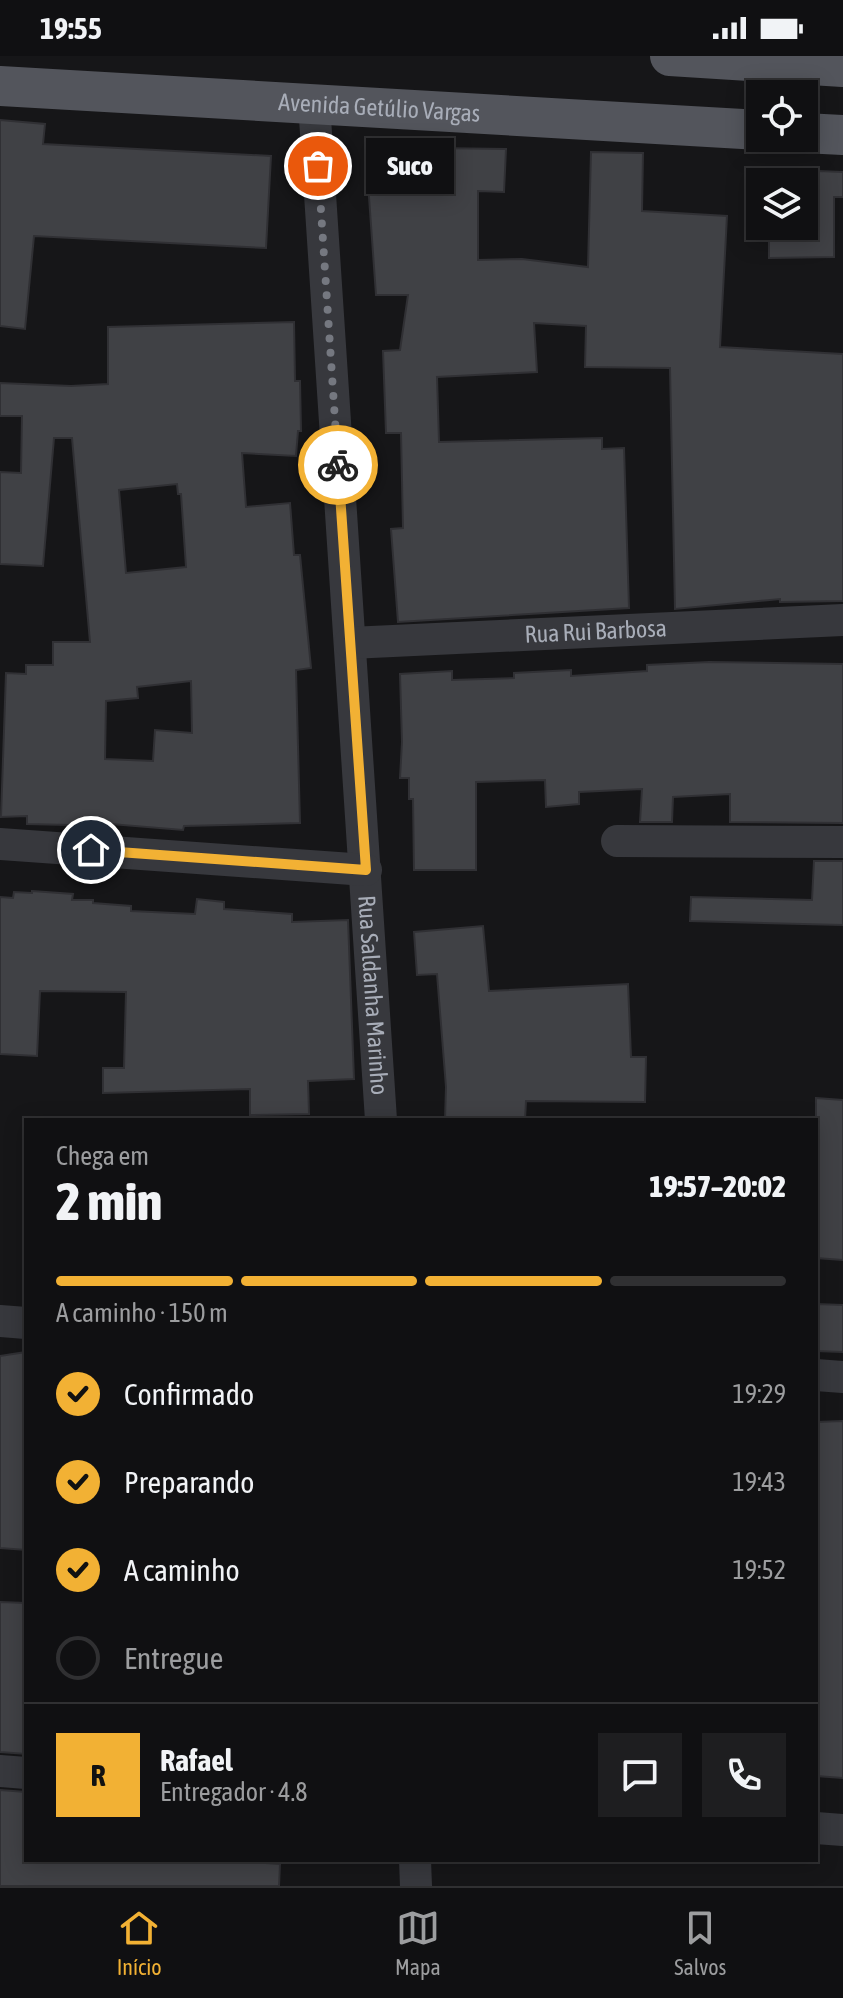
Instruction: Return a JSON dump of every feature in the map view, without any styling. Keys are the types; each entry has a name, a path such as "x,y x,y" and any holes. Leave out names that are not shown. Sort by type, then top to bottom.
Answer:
{"main road":[{"path":"670,56 843,67"},
{"name":"Avenida Getúlio Vargas","path":"0,86 746,129"},
{"path":"818,134 843,135"}],"street":[{"name":"Rua Saldanha Marinho","path":"314,103 381,1118"},
{"name":"Rua Rui Barbosa","path":"350,643 843,620"},
{"path":"617,841 843,842"},
{"path":"0,844 366,870"},
{"path":"0,1321 24,1323"},
{"path":"818,1375 843,1377"},
{"path":"0,1771 24,1773"},
{"path":"818,1828 843,1830"},
{"path":"415,1862 416,1886"}],"building":[{"path":"0,120 45,124 43,144 271,156 266,248 34,236 25,329 0,326"},
{"path":"433,148 506,149 504,192 478,191 478,260 522,259 588,267 591,152 643,153 642,211 727,216 720,347 843,354 843,601 780,602 780,599 675,609 670,368 585,367 586,326 534,323 537,372 437,377 439,442 602,438 602,449 624,448 629,608 398,622 391,529 403,528 401,433 386,433 383,351 400,350 408,295 376,295 366,155"},
{"path":"818,171 843,172 843,197 834,197 834,257 769,258 769,240 818,240"},
{"path":"294,322 295,381 300,381 301,431 298,431 296,456 242,453 246,507 290,503 294,555 300,555 311,668 296,670 300,823 184,826 183,830 111,824 111,833 70,830 70,825 27,824 27,816 1,817 6,673 26,674 26,665 53,665 53,642 90,642 72,438 54,438 43,566 0,564 0,472 21,473 22,416 0,416 0,383 108,384 108,327","holes":["177,484 178,494 181,494 186,567 126,573 119,490","191,681 192,733 155,730 153,761 105,759 106,701 138,698 137,687"]},
{"path":"709,662 843,664 843,823 730,822 730,794 673,797 672,822 640,822 642,789 579,792 579,804 546,807 545,780 476,782 476,870 414,870 413,799 409,799 409,778 400,778 400,674 452,671 452,680 514,678 514,673 571,670 571,676 647,671 647,665"},
{"path":"814,861 843,861 843,925 690,921 691,897 812,900"},
{"path":"14,892 73,894 72,900 131,906 131,911 195,914 197,899 224,902 224,909 292,914 292,922 348,920 354,1079 308,1081 309,1114 250,1115 250,1089 103,1093 103,1068 124,1068 126,992 40,991 37,1056 0,1054 0,897 13,898"},
{"path":"483,926 489,991 628,984 631,1057 646,1057 645,1102 526,1101 525,1118 445,1118 446,1087 437,974 417,975 414,932"},
{"path":"816,1098 843,1100 843,1260 818,1258"},
{"path":"818,1304 843,1305 843,1352 818,1351"},
{"path":"24,1352 24,1550 0,1548 0,1356"},
{"path":"843,1421 843,1778 818,1776 818,1422"},
{"path":"0,1602 24,1603 24,1754 0,1752"},
{"path":"0,1790 24,1792 24,1862 280,1864 279,1886 0,1886"}],"way so far":[{"path":"318,166 338,465"}],"place":[{"name":"Suco","path":"318,166"}],"route":[{"path":"91,850 366,870 338,465"}]}
